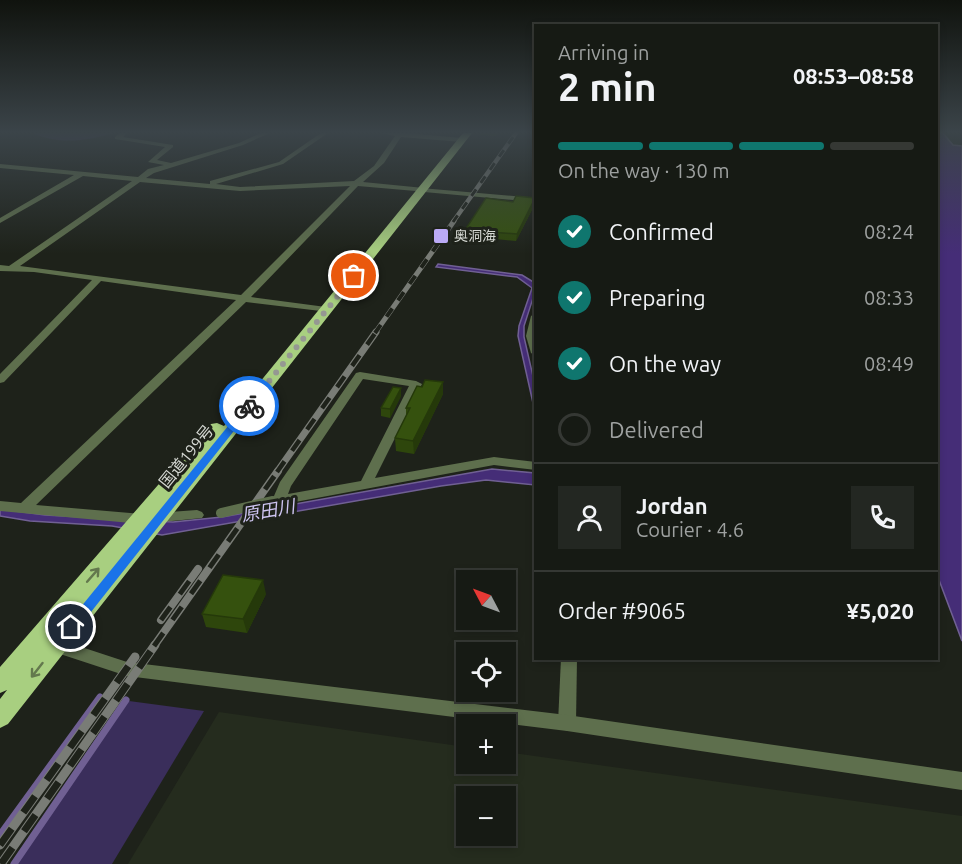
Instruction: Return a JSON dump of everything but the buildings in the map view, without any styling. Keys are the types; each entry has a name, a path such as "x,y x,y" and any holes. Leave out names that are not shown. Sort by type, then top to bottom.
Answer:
{"highway":[{"name":"国道199号","path":"0,683 321,309 432,173"},
{"name":"国道199号","path":"0,717 159,518 321,309"}],"street":[{"path":"75,173 248,189 357,183 534,200"},
{"path":"0,275 148,173"},
{"path":"206,185 246,173"},
{"path":"23,509 243,299 357,183 370,173"},
{"path":"0,221 82,174"},
{"path":"0,268 321,309"},
{"path":"0,380 98,279"},
{"path":"534,324 531,336 534,346"},
{"path":"275,500 360,375 416,384 366,484"},
{"path":"221,513 275,500 494,461 534,466"},
{"path":"0,506 142,519 198,515"},
{"path":"35,641 57,645 127,669 567,723 962,781"},
{"path":"567,723 569,660"}],"shaded area":[{"path":"129,701 204,711 112,864 17,864"},
{"path":"219,712 456,746 456,774 516,774 516,753 962,816 962,864 128,864"}],"water":[{"path":"938,173 962,173 962,641 938,577"},
{"path":"438,264 522,275 534,282 534,295 524,326 524,337 534,381 534,408 518,336 519,326 532,288 517,277 436,267"},
{"name":"原田川","path":"492,469 534,473 534,485 486,480 441,486 162,535 112,526 30,521 0,516 0,509 45,515 173,522 222,517"}],"waterway":[{"path":"0,835 100,697"},
{"path":"14,864 126,700"}],"railway":[{"path":"453,222 487,173"},
{"path":"375,333 454,221"},
{"path":"277,472 376,332"},
{"path":"154,646 278,471"},
{"path":"161,620 198,569"},
{"path":"1,864 155,645"},
{"path":"0,845 135,657"}],"way so far":[{"path":"249,406 354,276"}],"place":[{"name":"奥洞海","path":"441,236"}],"route":[{"path":"71,627 249,406"}]}
